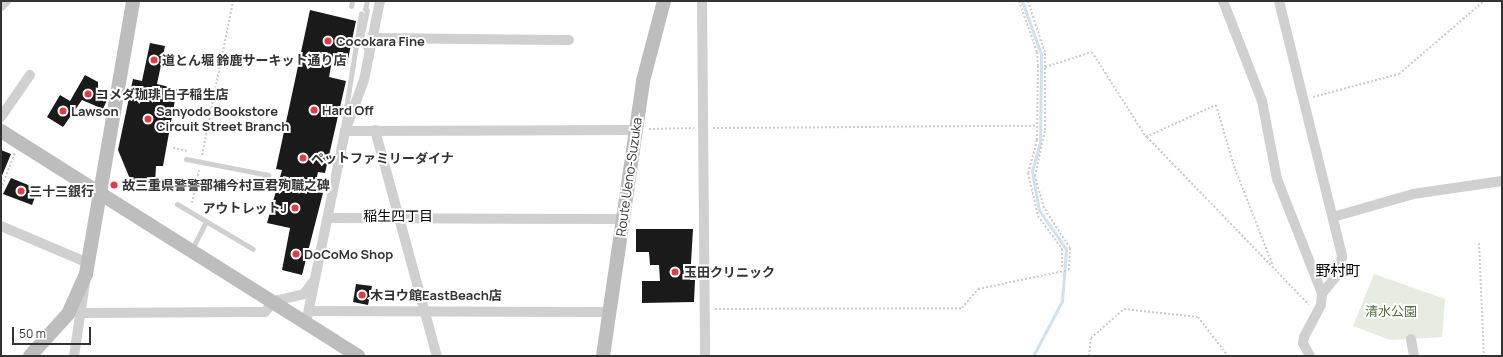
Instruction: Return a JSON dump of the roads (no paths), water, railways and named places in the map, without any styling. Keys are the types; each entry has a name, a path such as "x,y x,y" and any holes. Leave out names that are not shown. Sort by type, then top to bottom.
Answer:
{"street":[{"path":"1,6 6,1"},
{"path":"74,356 82,313 87,269 133,1"},
{"path":"308,317 345,131 369,55 380,1"},
{"name":"Route Ueno-Suzuka","path":"603,356 635,130 664,1"},
{"path":"702,1 705,356"},
{"path":"1223,1 1262,101 1277,179 1322,293"},
{"path":"1280,1 1343,263 1322,293 1316,314 1303,343 1310,356"},
{"path":"373,38 569,40"},
{"path":"1,117 30,75"},
{"path":"375,130 398,219 437,356"},
{"path":"345,131 635,130"},
{"path":"1,131 274,300 308,317 358,356"},
{"path":"1333,217 1413,194 1502,181"},
{"path":"328,218 622,219"},
{"path":"1,226 87,269"},
{"path":"30,356 68,314 87,269"},
{"path":"82,313 265,312 274,300 304,294 316,277"},
{"path":"308,317 424,310 609,312"},
{"path":"1410,339 1414,356"}],"lane":[{"path":"345,131 343,125 367,1"},
{"path":"364,11 361,38 369,55"},
{"path":"186,159 268,175"},
{"path":"177,204 253,249"},
{"path":"192,249 206,221"}],"waterway":[{"path":"1022,1 1041,54 1040,143 1032,171 1039,210 1066,249 1062,301 1033,356"}],"place":[{"name":"Cocokara Fine","path":"328,41"},
{"name":"道とん堀 鈴鹿サーキット通り店","path":"154,60"},
{"name":"コメダ珈琲 白子稲生店","path":"88,94"},
{"name":"Hard Off","path":"314,110"},
{"name":"Lawson","path":"63,111"},
{"name":"Sanyodo Bookstore Circuit Street Branch","path":"148,119"},
{"name":"ペットファミリーダイナ","path":"303,158"},
{"name":"故三重県警警部補今村亘君殉職之碑","path":"114,185"},
{"name":"三十三銀行","path":"21,191"},
{"name":"アウトレットJ","path":"295,208"},
{"name":"DoCoMo Shop","path":"296,254"},
{"name":"玉田クリニック","path":"675,272"},
{"name":"木ヨウ館EastBeach店","path":"362,295"}],"district":[{"name":"稲生四丁目","path":"398,216"},
{"name":"野村町","path":"1338,271"}],"park label":[{"name":"清水公園","path":"1391,311"}]}
